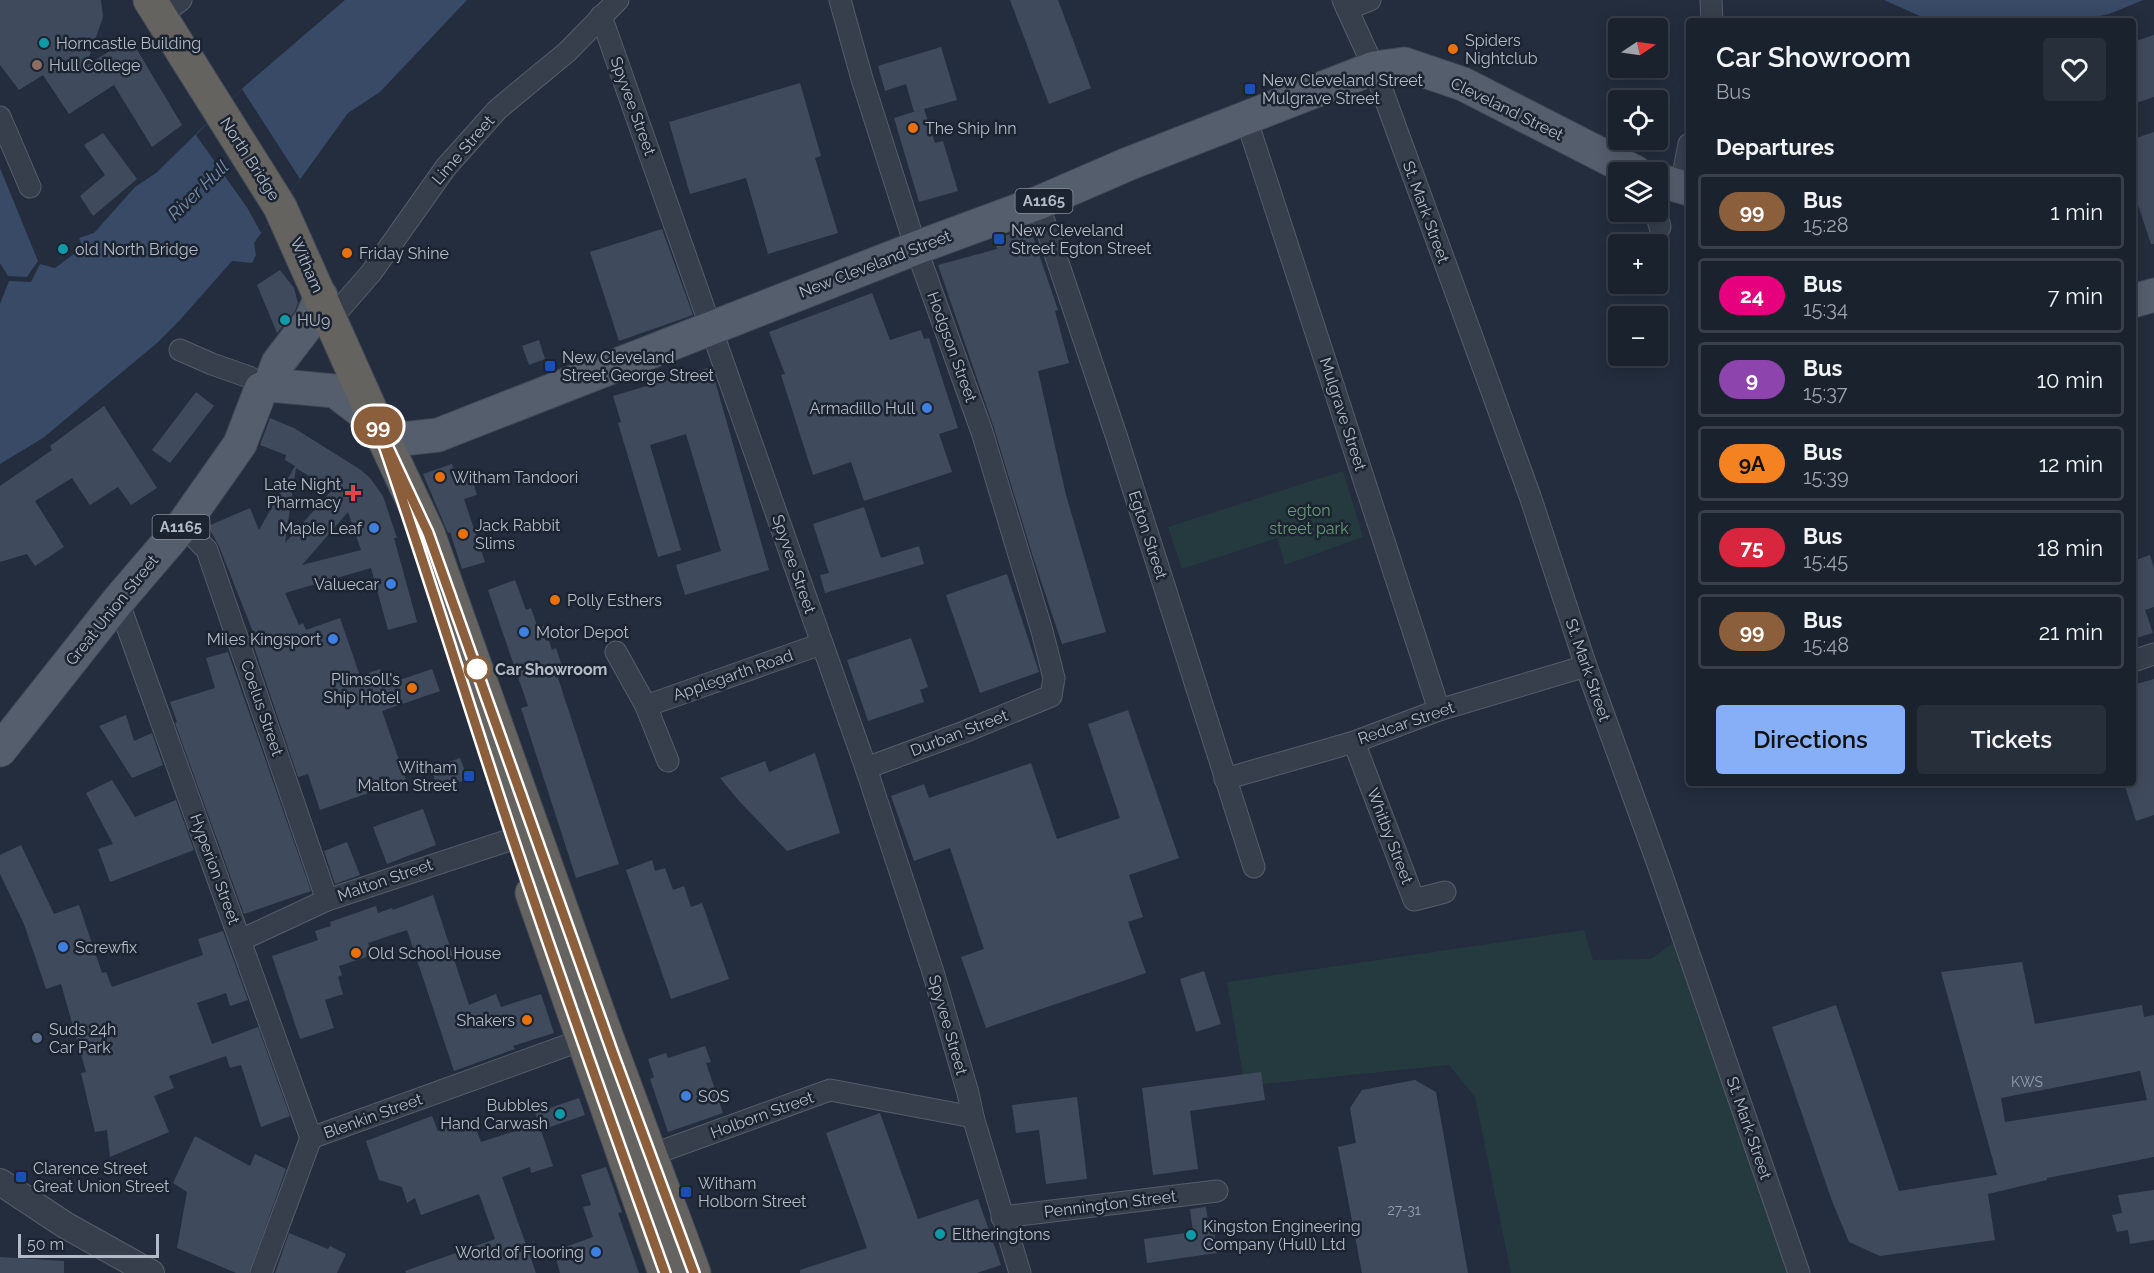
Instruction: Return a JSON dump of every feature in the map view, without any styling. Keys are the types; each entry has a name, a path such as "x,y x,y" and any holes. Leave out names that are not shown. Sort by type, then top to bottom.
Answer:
{"highway":[{"name":"North Bridge","path":"164,5 219,112 280,207"},
{"name":"Witham","path":"280,207 428,533 523,835 638,1160 665,1273"},
{"name":"Witham","path":"638,1160 694,1273"}],"main road":[{"name":"Cleveland Street","path":"1374,68 1404,64 1463,84 1615,162"},
{"name":"New Cleveland Street","path":"376,422 403,439 438,435 916,248 1038,203 1128,164 1374,68"},
{"path":"2136,300 2154,295"},
{"name":"A1165","path":"325,308 311,320 278,363 266,387 335,391 376,422"},
{"name":"Great Union Street","path":"0,750 118,601 183,525 240,444 266,387"}],"street":[{"name":"Lime Street","path":"325,308 371,273 446,167 498,109 567,52 618,0"},
{"name":"Hodgson Street","path":"840,0 862,79 916,248 989,454 1042,631 1053,678 1051,696"},
{"path":"1345,4 1370,0"},
{"path":"1711,0 1712,18"},
{"name":"St. Mark Street","path":"1345,4 1374,68 1530,496 1586,666 1659,867 1799,1273"},
{"name":"Spyvee Street","path":"601,16 866,768 933,972 973,1117 1020,1273"},
{"path":"0,118 30,187"},
{"name":"Mulgrave Street","path":"1246,118 1439,710"},
{"path":"1676,185 1686,153"},
{"name":"Egton Street","path":"1038,203 1177,624 1254,867"},
{"path":"180,350 249,377 266,387"},
{"name":"Coelus Street","path":"183,525 207,550 327,900"},
{"name":"Hyperion Street","path":"118,601 311,1138"},
{"name":"Applegarth Road","path":"646,706 821,644"},
{"path":"616,652 646,706 668,761"},
{"path":"2136,660 2154,654"},
{"name":"Redcar Street","path":"1225,779 1354,742 1439,710 1586,666"},
{"name":"Durban Street","path":"866,768 964,732 1051,696"},
{"name":"Whitby Street","path":"1354,742 1414,900 1445,892"},
{"name":"Malton Street","path":"241,940 327,900 523,835"},
{"name":"Blenkin Street","path":"311,1138 594,1036"},
{"name":"Holborn Street","path":"638,1160 830,1090 973,1117"},
{"path":"261,1273 311,1138"},
{"path":"0,1182 65,1225 152,1273"},
{"name":"Pennington Street","path":"1002,1217 1217,1191"}],"green space":[{"name":"egton street park","path":"1343,471 1363,537 1285,565 1277,538 1182,569 1168,527"},
{"path":"1584,930 1593,960 1651,959 1687,933 1799,1273 1511,1273 1475,1097 1449,1065 1263,1084 1243,1075 1227,982"}],"water":[{"name":"River Hull","path":"345,0 467,0 380,92 348,113 254,243 256,255 252,263 232,261 157,343 43,438 0,464 0,304 9,281 31,282 40,264 55,268 83,247 79,238 94,233 135,187 156,173 246,85"},
{"path":"1884,0 2143,0 2109,14 2091,18 1924,18"},
{"path":"0,168 38,261 27,277 8,276 0,263"}],"pier":[{"path":"242,89 300,179 261,233 248,209 196,135"}],"building":[{"path":"0,0 101,0 103,17 86,66 130,38 182,125 152,147 114,85 69,114 43,75 19,90 0,65"},
{"path":"1010,0 1058,0 1091,88 1049,104"},
{"path":"2154,35 2154,97 2136,103 2136,41"},
{"path":"941,47 957,100 924,109 935,143 943,141 958,191 919,202 894,118 914,112 906,84 885,91 878,66"},
{"path":"800,83 821,156 815,158 838,233 768,254 746,178 690,194 669,122"},
{"path":"2154,132 2154,244 2151,244 2136,199 2136,138"},
{"path":"103,133 137,179 93,216 80,196 105,175 84,145"},
{"path":"1030,228 1058,310 1055,311 1069,363 1038,371 1066,495 1106,632 1062,644 994,428 938,265 997,249 994,239"},
{"path":"662,229 693,315 619,341 590,252"},
{"name":"HU9","path":"280,270 294,288 298,303 295,311 277,333 257,285"},
{"path":"872,293 890,340 921,330 924,339 929,338 958,428 939,434 952,472 864,501 851,462 813,475 781,375 785,374 769,332"},
{"path":"539,340 545,359 529,365 522,346"},
{"path":"711,367 769,570 685,595 676,565 721,551 686,434 650,445 681,550 658,557 618,423 621,422 613,396"},
{"path":"196,392 214,406 170,463 152,450"},
{"path":"104,406 157,488 131,505 118,487 90,505 72,478 35,501 64,547 35,566 27,554 0,562 0,486 52,450 50,446"},
{"path":"270,418 294,428 370,478 383,496 397,538 394,538 417,622 388,630 371,568 285,593 299,625 303,623 306,630 340,618 360,676 380,669 385,685 432,669 440,691 382,711 406,780 320,810 308,774 298,777 253,644 257,642 219,546 208,526 250,508 259,530 295,466 285,460 286,455 260,445","holes":["296,468 332,490 285,543","348,512 361,550 302,565"]},
{"path":"452,464 457,480 471,476 477,495 464,499 485,562 462,569 450,532 448,533 423,474"},
{"path":"864,507 881,558 919,546 924,564 825,593 820,575 829,573 813,524"},
{"path":"2150,555 2154,568 2154,607 2145,610 2153,633 2136,638 2136,560"},
{"path":"1007,574 1039,672 980,693 946,595"},
{"path":"515,580 526,610 531,608 538,628 544,626 552,650 556,648 564,672 557,675 619,864 576,878 521,708 528,706 488,590"},
{"path":"911,638 928,687 920,690 924,702 868,721 847,660"},
{"path":"228,652 311,891 244,914 175,723 177,722 170,702 215,688 206,658"},
{"path":"2154,679 2154,815 2136,821 2125,786 2136,786 2136,684"},
{"path":"1128,710 1179,858 1129,875 1143,917 1128,922 1146,973 986,1028 961,957 984,949 950,848 914,861 891,796 924,784 929,798 1031,763 1057,839 1120,818 1088,724"},
{"path":"126,715 134,741 152,733 163,765 132,778 99,726"},
{"path":"815,753 840,833 787,851 720,778 765,761 769,772"},
{"path":"460,758 468,779 438,790 431,768"},
{"path":"112,780 135,817 176,800 194,850 110,882 98,849 113,844 86,793"},
{"path":"423,809 436,845 387,864 373,827"},
{"path":"347,842 360,875 335,884 324,851"},
{"path":"21,845 54,914 79,905 102,973 106,972 112,987 203,955 198,939 223,931 248,1000 230,1006 226,993 197,1003 212,1044 258,1027 290,1116 261,1127 241,1065 230,1068 226,1056 169,1076 174,1088 154,1096 169,1132 110,1157 107,1130 95,1132 81,1073 86,1072 61,984 46,989 24,924 0,874 0,855"},
{"path":"652,860 655,871 665,868 673,890 684,886 691,907 702,903 729,979 671,999 626,870"},
{"path":"433,895 469,1005 496,994 501,1007 541,994 554,1033 513,1046 515,1049 454,1071 407,930 368,943 372,955 339,966 342,975 338,977 343,994 325,1000 334,1028 300,1039 272,956 318,940 315,931 331,926 330,922 376,906 378,913 392,908 393,910"},
{"path":"2022,962 2035,1024 2142,1005 2144,1017 2154,1015 2154,1157 2047,1178 2047,1180 1988,1194 1995,1240 1880,1256 1849,1242 1832,1201 1772,1027 1836,1005 1899,1191 1997,1175 1941,972","holes":["2140,1071 2147,1100 2005,1122 2001,1098"]},
{"path":"1204,971 1221,1024 1196,1032 1180,979"},
{"name":"SOS","path":"705,1046 711,1062 706,1063 723,1113 668,1132 650,1079 654,1077 648,1059 666,1053 668,1058"},
{"path":"1261,1072 1265,1100 1190,1111 1198,1169 1153,1175 1142,1088"},
{"path":"1415,1080 1436,1092 1468,1273 1362,1273 1338,1147 1356,1143 1350,1108 1362,1090"},
{"path":"1077,1097 1087,1179 1046,1184 1039,1130 1016,1133 1012,1105"},
{"path":"579,1098 585,1115 541,1130 553,1166 531,1173 530,1167 502,1177 536,1273 406,1273 405,1271 495,1239 479,1194 421,1215 415,1198 407,1203 402,1187 379,1180 366,1141 432,1116 438,1131 472,1118 481,1142 539,1123 535,1113"},
{"path":"880,1113 918,1219 978,1199 1001,1265 977,1273 800,1273 800,1270 867,1248 826,1133"},
{"path":"195,1136 250,1166 255,1154 286,1169 249,1273 236,1273 177,1248 187,1192 173,1183"},
{"path":"606,1167 622,1212 618,1213 639,1273 560,1273 554,1251 593,1237 583,1207 591,1205 581,1175"},
{"path":"2154,1190 2154,1240 2130,1244 2128,1230 2117,1232 2112,1215 2122,1213 2118,1195"},
{"name":"Kingston Engineering Company (Hull) Ltd","path":"1206,1207 1209,1231 1214,1230 1217,1253 1147,1263 1144,1239 1193,1232 1190,1209"},
{"path":"289,1233 328,1249 330,1246 346,1254 337,1273 275,1273"},
{"path":"0,1257 64,1261 64,1273 0,1273"}],"bus line":[{"name":"99","path":"665,1273 582,1041 376,422 428,533 613,1054 694,1273"}],"place":[{"name":"Horncastle Building","path":"44,43"},
{"name":"Spiders Nightclub","path":"1453,49"},
{"name":"Hull College","path":"37,65"},
{"name":"New Cleveland Street Mulgrave Street","path":"1250,89"},
{"name":"The Ship Inn","path":"913,128"},
{"name":"New Cleveland Street Egton Street","path":"999,239"},
{"name":"old North Bridge","path":"63,249"},
{"name":"Friday Shine","path":"347,253"},
{"name":"HU9","path":"285,320"},
{"name":"New Cleveland Street George Street","path":"550,366"},
{"name":"Armadillo Hull","path":"927,408"},
{"name":"Witham Tandoori","path":"440,477"},
{"name":"Late Night Pharmacy","path":"353,493"},
{"name":"Maple Leaf","path":"374,528"},
{"name":"Jack Rabbit Slims","path":"463,534"},
{"name":"Valuecar","path":"391,584"},
{"name":"Polly Esthers","path":"555,600"},
{"name":"Motor Depot","path":"524,632"},
{"name":"Miles Kingsport","path":"333,639"},
{"name":"Car Showroom","path":"477,669"},
{"name":"Plimsoll's Ship Hotel","path":"412,688"},
{"name":"Witham Malton Street","path":"469,776"},
{"name":"Screwfix","path":"63,947"},
{"name":"Old School House","path":"356,953"},
{"name":"Shakers","path":"527,1020"},
{"name":"Suds 24h Car Park","path":"37,1038"},
{"name":"SOS","path":"686,1096"},
{"name":"Bubbles Hand Carwash","path":"560,1114"},
{"name":"Clarence Street Great Union Street","path":"21,1177"},
{"name":"Witham Holborn Street","path":"686,1192"},
{"name":"Eltheringtons","path":"940,1234"},
{"name":"Kingston Engineering Company (Hull) Ltd","path":"1191,1235"},
{"name":"World of Flooring","path":"596,1252"}]}
